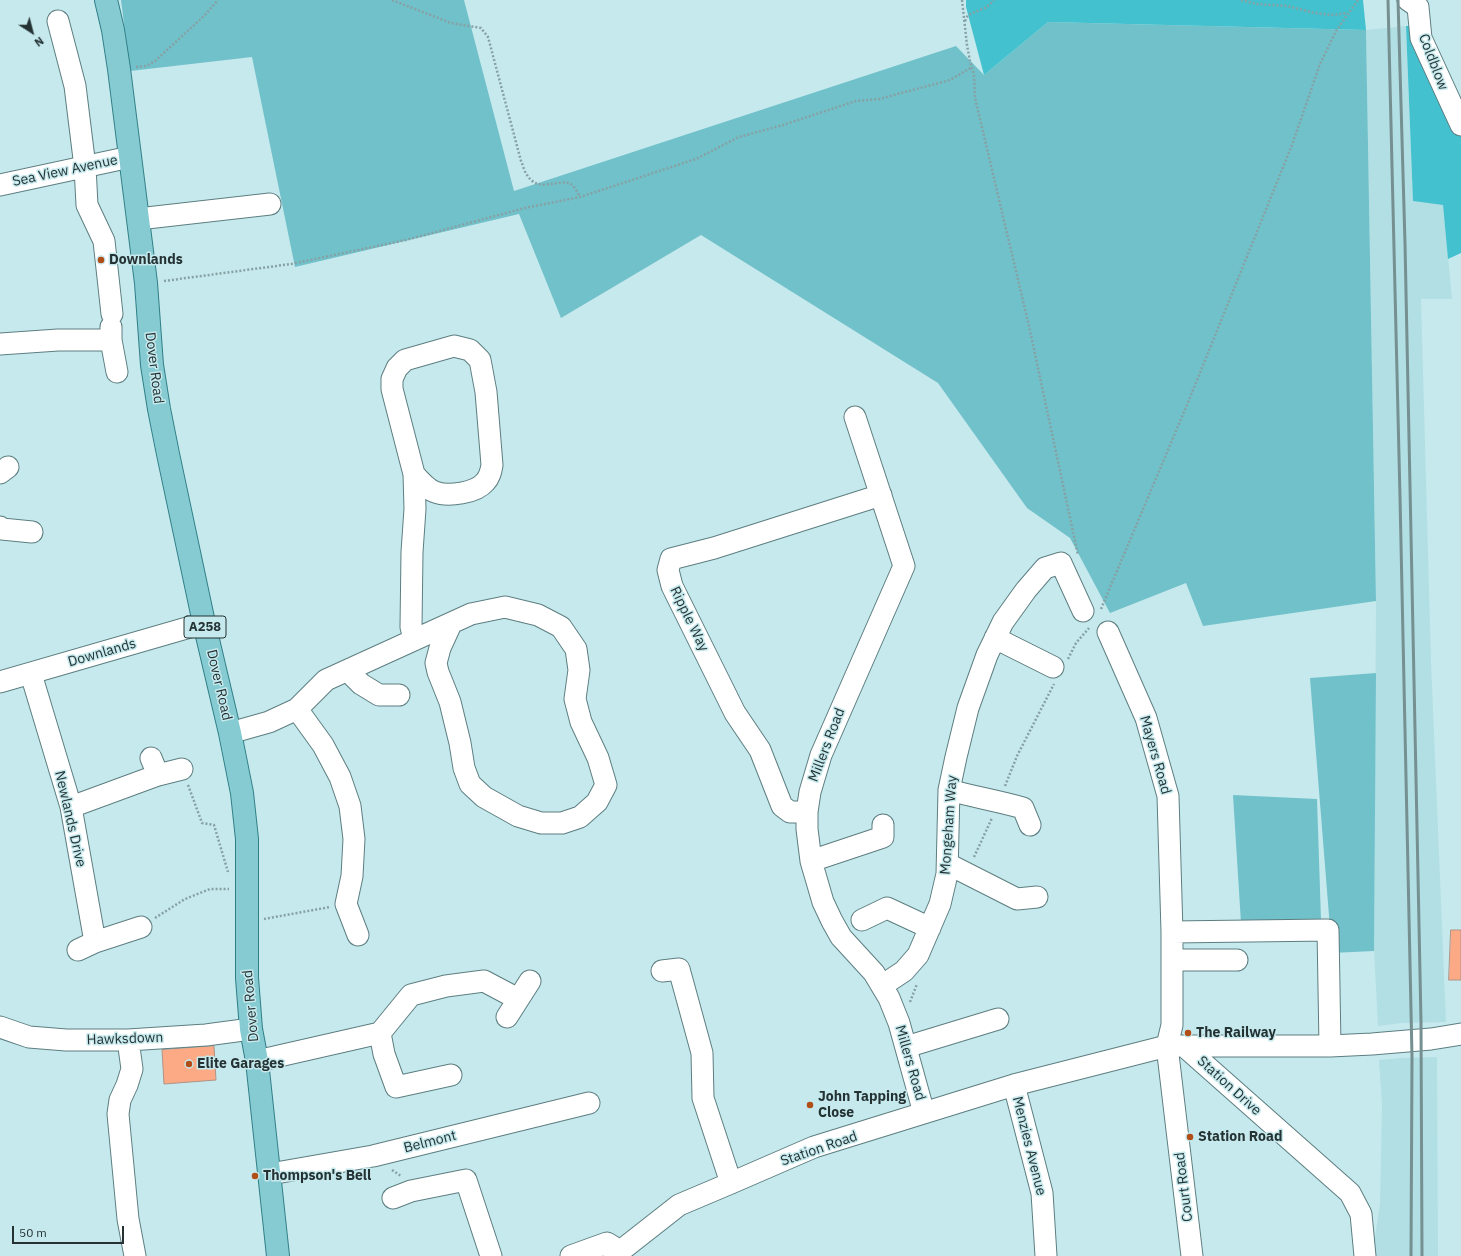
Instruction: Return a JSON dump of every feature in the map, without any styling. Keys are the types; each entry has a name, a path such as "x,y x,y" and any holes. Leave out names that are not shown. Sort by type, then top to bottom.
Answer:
{"main road":[{"name":"Dover Road","path":"106,0 113,30 119,69 146,283 152,365 159,409 169,462 204,623 230,733 242,793 247,839 247,978 251,1029 257,1060 278,1256"}],"street":[{"name":"Coldblow","path":"1408,0 1418,7 1421,38 1461,125"},
{"path":"58,21 74,86 85,166 87,205 104,241 111,326 117,372"},
{"name":"Sea View Avenue","path":"0,185 130,157"},
{"path":"138,219 270,204"},
{"path":"0,344 58,340 111,326"},
{"path":"409,642 411,627 412,552 415,509 414,474 392,389 392,379 397,368 405,360 454,346 470,350 480,360 486,392 492,465 490,475 484,483 474,489 452,495 434,492 414,474"},
{"name":"Millers Road","path":"855,417 904,566 827,738 815,772 807,812 807,829 811,861 823,902 841,937 883,985 895,1010 924,1113"},
{"name":"Ripple Way","path":"807,812 790,812 782,806 760,750 735,713 672,586 668,570 671,559 714,548 881,495"},
{"path":"0,527 2,529 32,532"},
{"name":"Mongeham Way","path":"883,985 894,979 911,964 918,955 940,904 948,864 950,790 957,750 977,681 995,638 1013,606 1045,568 1061,563 1095,618"},
{"path":"230,733 269,722 297,709 326,680 471,614 505,607 538,615 561,628 576,649 579,670 575,699 580,722 598,758 606,785 597,802 580,817 562,823 541,824 518,816 484,797 470,784 464,768 460,743 450,702 436,663 440,648 451,624"},
{"name":"Mayers Road","path":"1095,618 1146,718 1168,796 1172,932 1172,1025 1176,1047"},
{"name":"Downlands","path":"0,682 204,623"},
{"path":"995,638 1058,669"},
{"path":"409,642 436,663"},
{"path":"348,671 361,684 379,695 399,695"},
{"name":"Newlands Drive","path":"31,674 71,807 86,946 141,926"},
{"path":"297,709 323,745 340,777 350,806 354,839 352,876 346,904 358,934"},
{"path":"71,807 154,766 182,769"},
{"path":"950,790 970,796 1000,801 1023,808 1030,825"},
{"path":"811,861 883,837 883,825"},
{"path":"948,864 1017,899 1037,897"},
{"path":"862,920 887,908 930,928"},
{"path":"1172,932 1328,930 1330,1046"},
{"path":"1172,960 1238,960"},
{"path":"662,971 679,969 702,1053 703,1098 731,1183"},
{"path":"257,1060 380,1032 412,995 446,986 484,981 518,999"},
{"path":"507,1017 530,981"},
{"path":"906,1047 998,1019"},
{"name":"Hawksdown","path":"0,1027 29,1037 66,1040 128,1040 206,1035 251,1029"},
{"path":"380,1032 384,1054 396,1087 451,1074"},
{"name":"Station Road","path":"571,1256 607,1243 617,1253 679,1205 814,1147 1014,1085 1176,1047 1330,1046 1431,1039 1461,1034"},
{"path":"128,1040 132,1069 120,1100 118,1114 128,1219 134,1256"},
{"name":"Court Road","path":"1176,1047 1192,1256"},
{"name":"Station Drive","path":"1176,1047 1350,1193 1361,1214 1365,1256"},
{"name":"Menzies Avenue","path":"1014,1085 1042,1194 1046,1256"},
{"name":"Belmont","path":"270,1174 373,1156 589,1103"},
{"path":"402,1195 466,1180 491,1256"}],"path":[{"path":"119,69 146,66 155,61 204,16 218,0"},
{"path":"392,0 451,22 481,28 488,37 521,161 527,176 536,184 546,186 570,184 580,197"},
{"path":"962,0 967,45 974,75 975,98 1029,326 1078,558"},
{"path":"965,23 968,15 987,7 994,0"},
{"path":"1241,0 1257,4 1287,6 1315,13 1333,15 1348,13"},
{"path":"966,874 1058,669 1098,613 1189,400 1292,145 1320,64 1336,31 1358,0"},
{"path":"146,283 291,264 406,240 525,208 580,197 696,159 739,137 783,125 856,101 879,99 950,80 972,67"},
{"path":"182,769 202,823 214,826 229,875"},
{"path":"141,926 185,898 210,889 234,889 248,892"},
{"path":"247,923 346,904"},
{"path":"908,1007 918,982"},
{"path":"373,1156 400,1175 402,1195"}],"shaded area":[{"path":"121,0 464,0 514,191 956,46 984,75 1048,22 1366,30 1376,601 1203,626 1186,583 1110,613 1070,538 1027,508 938,383 701,235 561,318 519,214 295,267 252,57 130,71"},
{"path":"966,0 1363,0 1366,30 1048,22 984,75 966,7"},
{"path":"1406,26 1413,201 1443,204 1452,299 1421,299 1431,661 1446,1022 1401,1023 1378,1026 1374,951 1376,601 1366,30"},
{"path":"1406,26 1413,26 1461,134 1461,253 1448,259 1443,205 1413,201"},
{"path":"1376,673 1374,951 1332,953 1310,678"},
{"path":"1233,795 1317,799 1321,920 1241,923"},
{"path":"1437,1057 1438,1256 1374,1256 1374,1243 1380,1204 1382,1104 1379,1060"}],"building":[{"path":"1451,930 1461,930 1461,980 1449,980"},
{"name":"Elite Garages","path":"214,1046 216,1080 164,1084 162,1050"}],"railway":[{"path":"1388,0 1412,1057 1411,1256"},
{"path":"1398,0 1405,243 1421,1022 1422,1256"}],"place":[{"name":"Downlands","path":"101,260"},
{"name":"The Railway","path":"1188,1033"},
{"name":"Elite Garages","path":"189,1064"},
{"name":"John Tapping Close","path":"810,1105"},
{"name":"Station Road","path":"1190,1137"},
{"name":"Thompson's Bell","path":"255,1176"}]}
